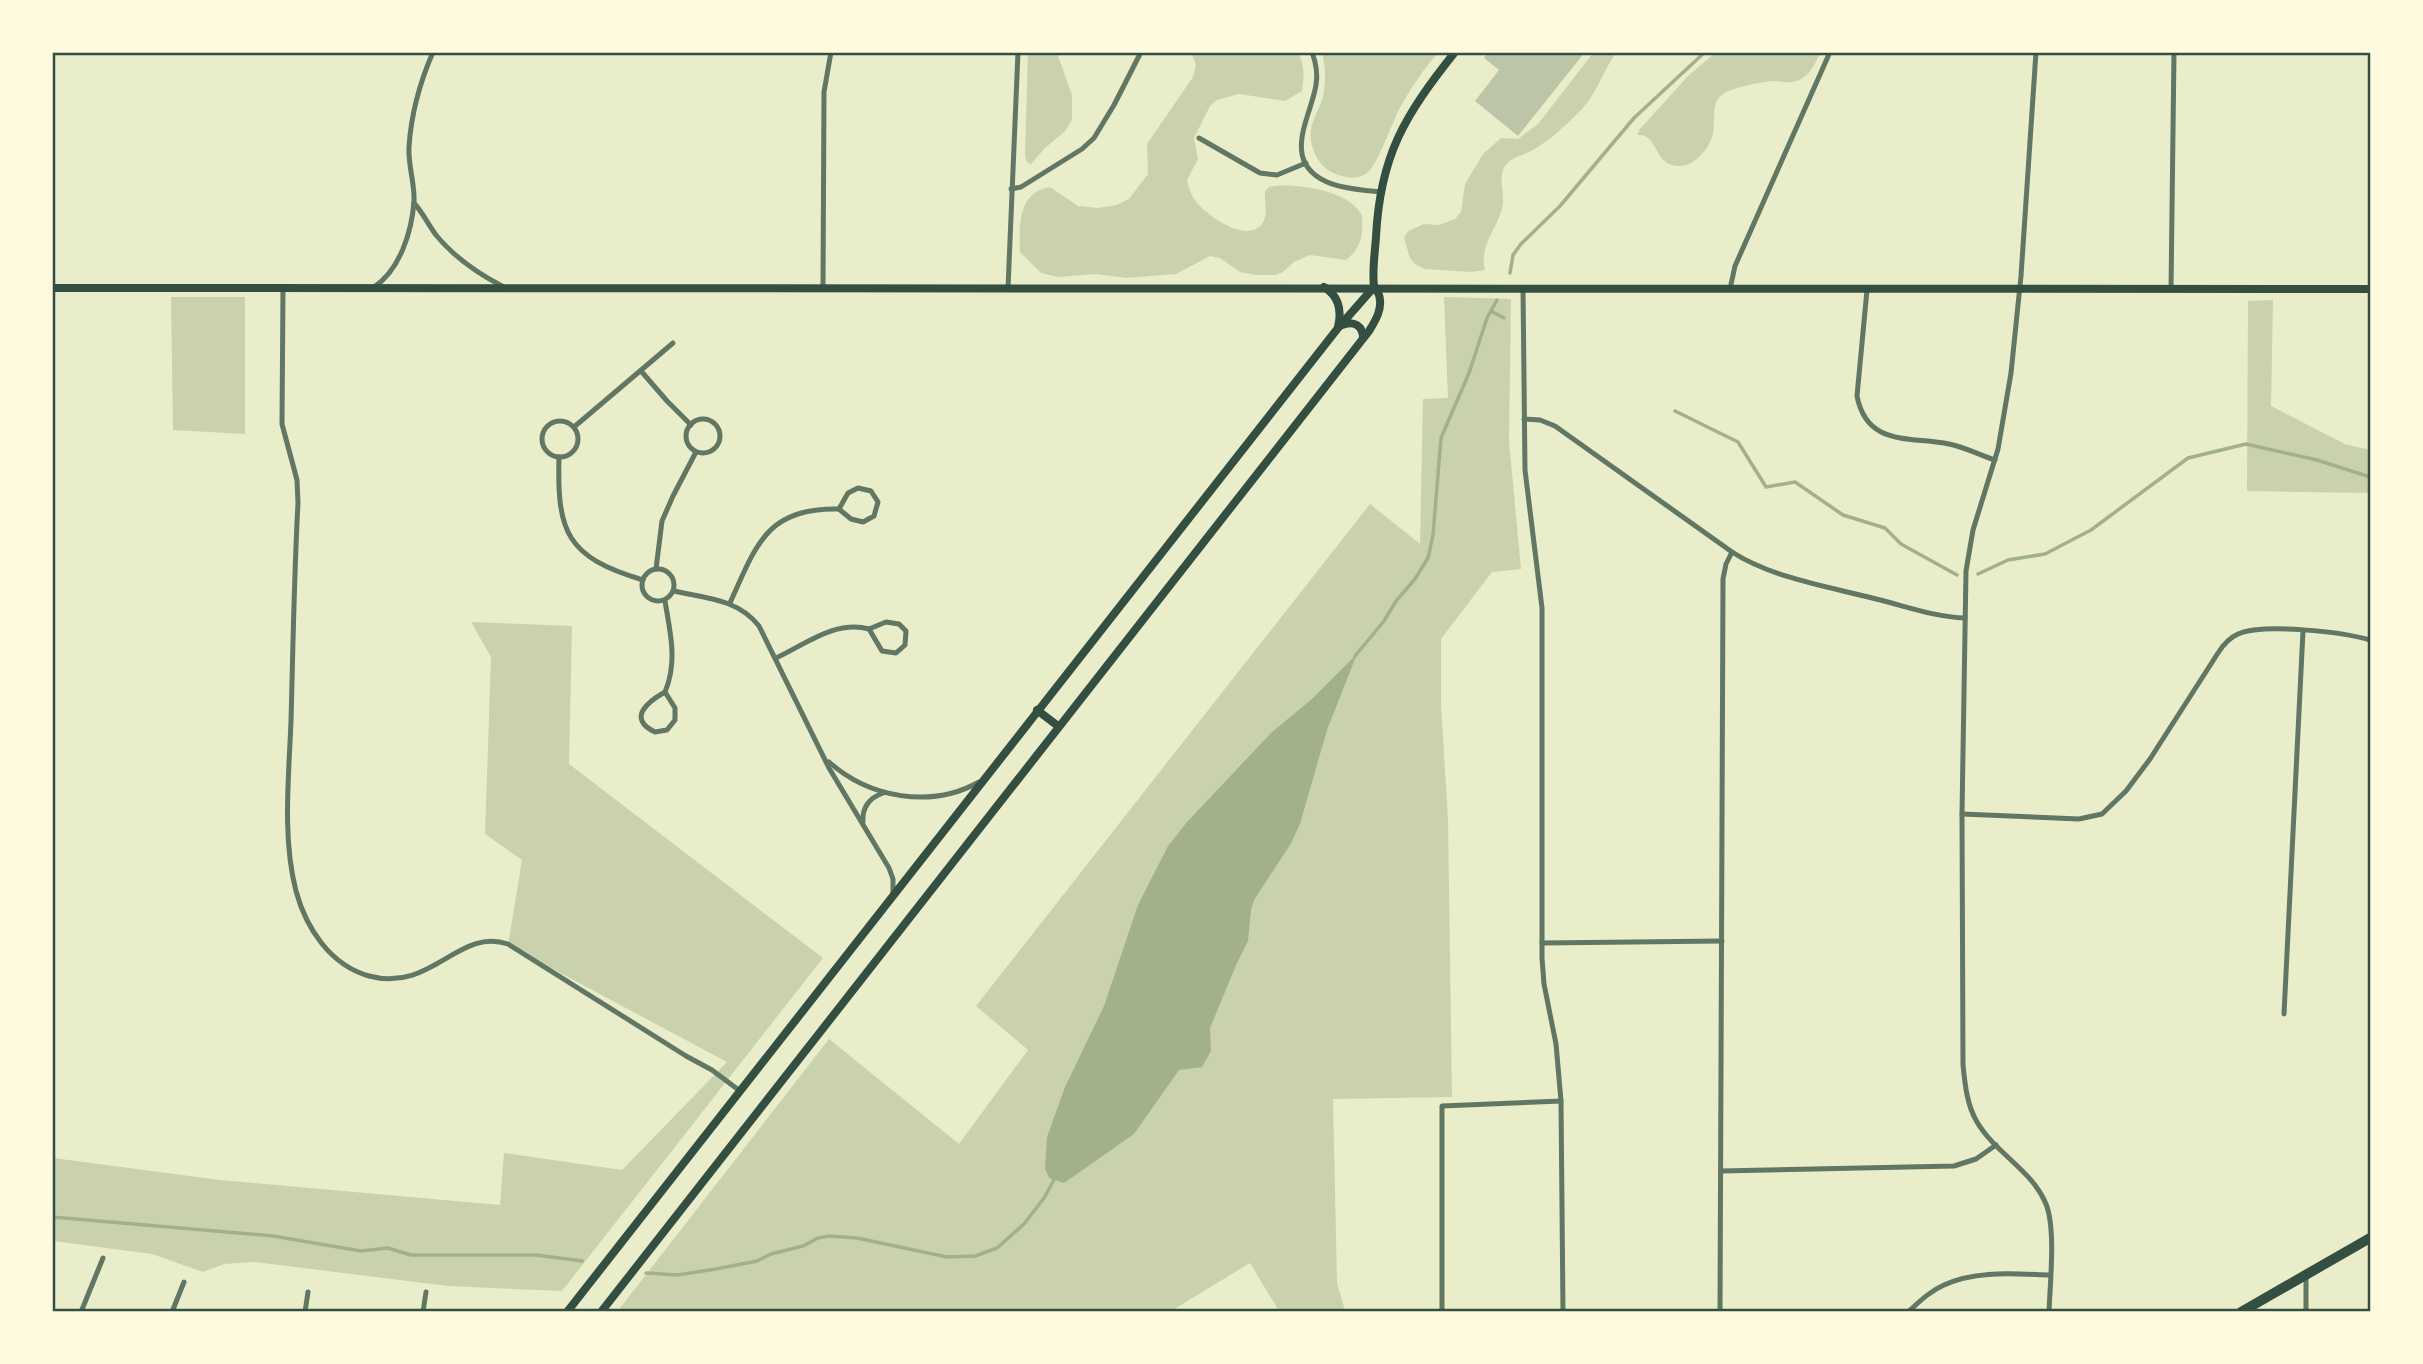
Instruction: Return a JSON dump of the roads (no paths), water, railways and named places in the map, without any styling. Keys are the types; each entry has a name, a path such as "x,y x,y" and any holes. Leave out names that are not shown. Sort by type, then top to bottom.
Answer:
{"highway":[{"path":"2241,1311 2371,1238"}],"main road":[{"path":"601,1311 1374,323 1380,307 1374,287 1381,192 1390,153 1404,123 1455,52"},
{"path":"52,288 502,286 2371,289"},
{"path":"1324,287 1338,302 1338,328"},
{"path":"567,1311 1338,328 1374,287"},
{"path":"1338,328 1346,323 1354,323 1361,328 1363,338"},
{"path":"1037,710 1058,726"}],"street":[{"path":"374,287 390,272 402,251 414,203 409,171 410,137 418,93 433,52"},
{"path":"824,288 824,92 831,52"},
{"path":"1008,288 1018,52"},
{"path":"1011,189 1021,187 1090,142 1103,125 1141,52"},
{"path":"1312,52 1317,81 1302,129 1302,149 1306,163 1318,177 1329,183 1381,192"},
{"path":"1731,289 1735,266 1830,52"},
{"path":"2036,52 2020,288 2009,388 1995,460 1970,544 1965,618 1962,814 1964,1075 1973,1115 1983,1131 2031,1178 2048,1208 2051,1227 2049,1311"},
{"path":"2171,290 2174,52"},
{"path":"1199,138 1260,173 1277,175 1306,163"},
{"path":"414,203 452,252 481,275 502,286"},
{"path":"1523,288 1526,484 1542,608 1543,975 1556,1044 1561,1101 1563,1311"},
{"path":"283,289 282,424 298,495 289,786 290,847 296,892 312,930 325,948 343,964 365,975 385,979 405,978 425,971 477,943 495,941 508,944 685,1056 712,1070 740,1091"},
{"path":"1867,290 1857,396 1861,412 1869,423 1891,437 1950,444 1995,460"},
{"path":"574,427 673,343"},
{"path":"641,371 691,425"},
{"path":"1524,419 1540,420 1561,430 1752,564 1940,615 1965,618"},
{"path":"698,420 715,424 720,433 714,450 696,452 687,441 687,432 691,425 698,420"},
{"path":"558,421 567,422 574,427 578,438 576,447 569,454 559,457 544,446 542,437 545,429 558,421"},
{"path":"656,569 662,521 696,452"},
{"path":"559,457 559,507 565,528 573,542 601,564 643,580"},
{"path":"730,603 754,550 766,534 794,515 816,509 839,509 851,519 863,522 876,513 878,502 872,492 858,488 848,493 839,509"},
{"path":"1720,1311 1723,579 1732,552"},
{"path":"656,569 669,576 674,585 671,596 664,601 657,601 647,594 643,587 643,580 648,572 656,569"},
{"path":"674,591 730,603 754,620 764,632 824,758 891,873 893,894"},
{"path":"664,601 673,660 665,692 675,708 675,720 667,730 652,731 643,722 642,711 648,701 665,692"},
{"path":"776,658 838,628 851,626 869,629 886,622 897,622 905,629 904,648 896,653 885,652 878,647 869,629"},
{"path":"1962,814 2079,819 2102,814 2112,807 2134,781 2218,653 2230,639 2241,633 2255,630 2303,631 2340,633 2371,640"},
{"path":"2284,1014 2303,631"},
{"path":"824,758 852,779 887,793 913,797 940,796 981,782"},
{"path":"863,824 866,805 872,799 887,793"},
{"path":"1542,943 1722,941"},
{"path":"1442,1311 1442,1106 1561,1101"},
{"path":"1721,1171 1954,1166 1976,1159 1996,1144"},
{"path":"81,1311 103,1258"},
{"path":"1908,1311 1935,1290 1962,1278 1997,1274 2050,1275"},
{"path":"2306,1274 2306,1311"},
{"path":"172,1311 184,1282"},
{"path":"305,1311 308,1292"},
{"path":"423,1311 426,1292"}],"waterway":[{"path":"1510,273 1513,255 1521,244 1560,206 1634,118 1705,52"},
{"path":"1355,656 1384,621 1428,558 1433,535 1441,438 1469,373 1487,318 1497,300"},
{"path":"1491,311 1504,318"},
{"path":"1675,411 1738,442 1766,487 1795,482 1843,515 1885,528 1901,544 1957,575"},
{"path":"1978,574 2008,560 2045,554 2091,530 2188,458 2246,444 2317,460 2370,477"},
{"path":"646,1273 677,1275 757,1261 829,1236 857,1238 947,1257 975,1256 997,1248 1024,1224 1055,1178"},
{"path":"52,1217 273,1236 361,1251 388,1248 411,1255 536,1255 582,1261"}]}
